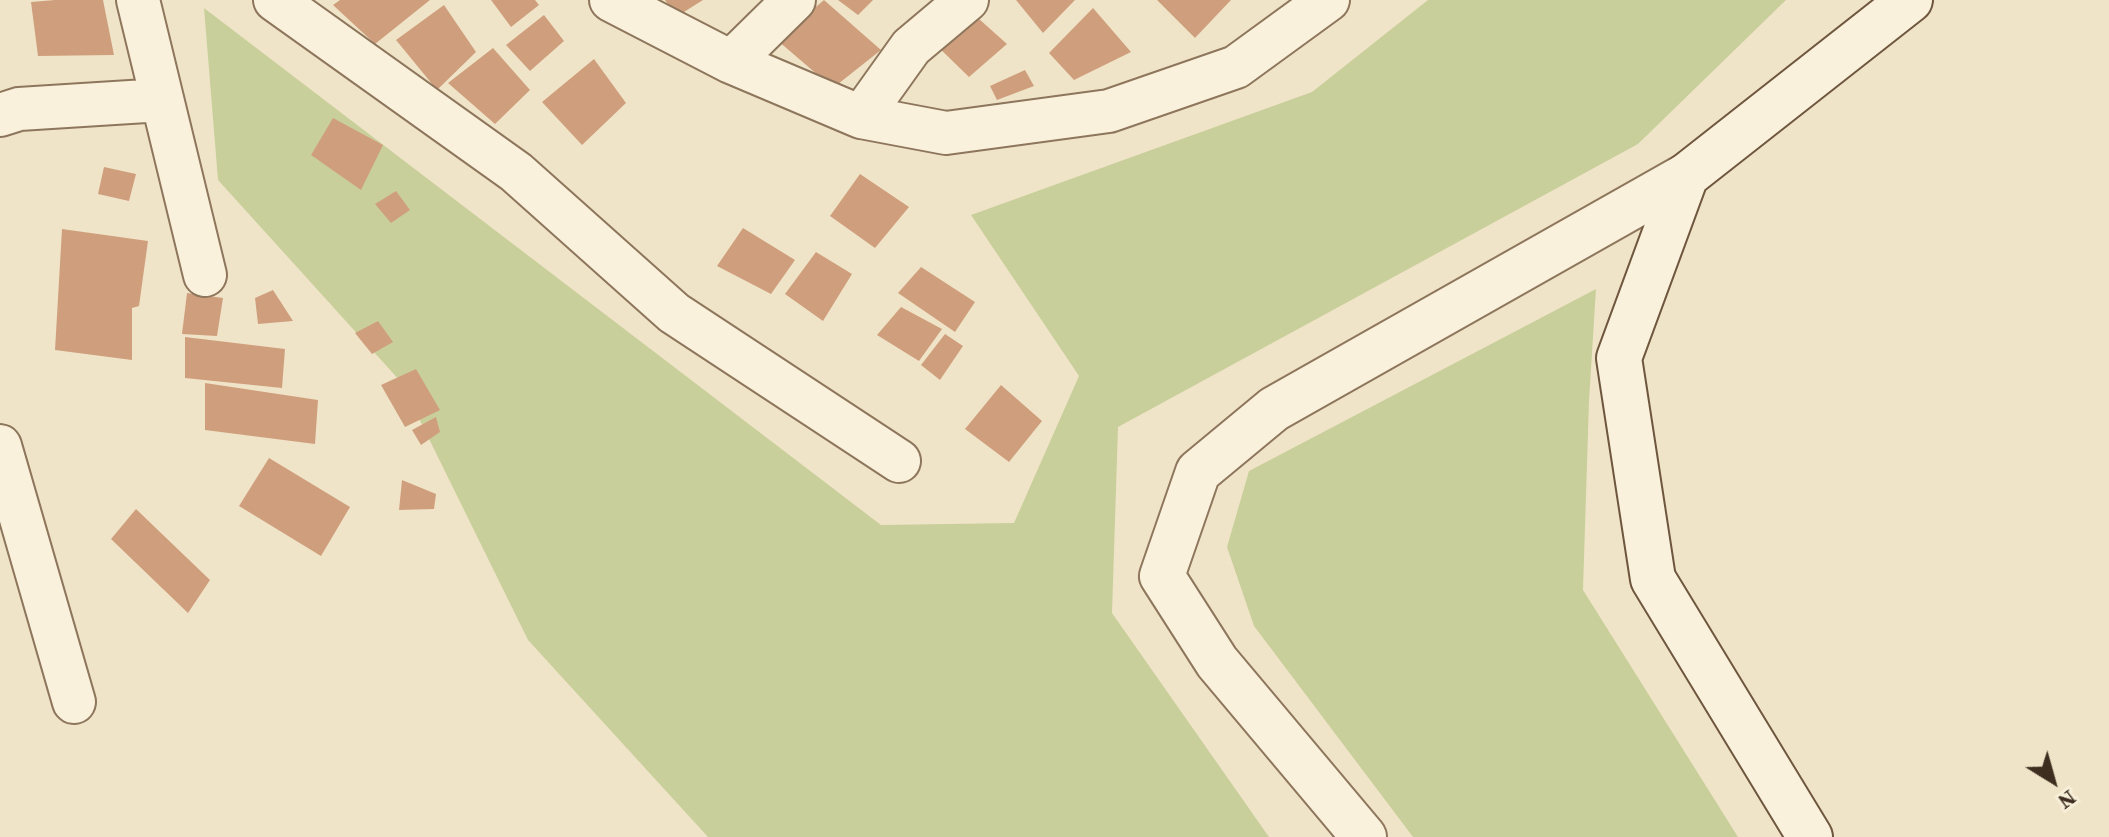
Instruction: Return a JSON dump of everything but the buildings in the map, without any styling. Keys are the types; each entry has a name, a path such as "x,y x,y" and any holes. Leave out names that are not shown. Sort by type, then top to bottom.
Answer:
{"main road":[{"path":"1364,837 1217,662 1162,576 1198,472 1274,409 1686,176 1910,0"},
{"path":"1686,176 1619,358 1653,579 1810,837"}],"street":[{"path":"138,0 205,275"},
{"path":"275,0 516,172 674,313 899,461"},
{"path":"611,0 731,62 861,117 946,133 1109,111 1236,67 1328,0"},
{"path":"731,62 794,0"},
{"path":"861,117 911,47 967,0"},
{"path":"0,115 19,109 162,100"},
{"path":"0,446 74,702"}],"green space":[{"path":"1428,0 1786,0 1638,144 1118,427 1112,613 1269,837 708,837 528,640 401,382 218,180 204,8 881,525 1014,523 1079,376 971,215 1312,92"},
{"path":"1596,289 1583,590 1738,837 1413,837 1254,626 1227,547 1249,471"}]}
